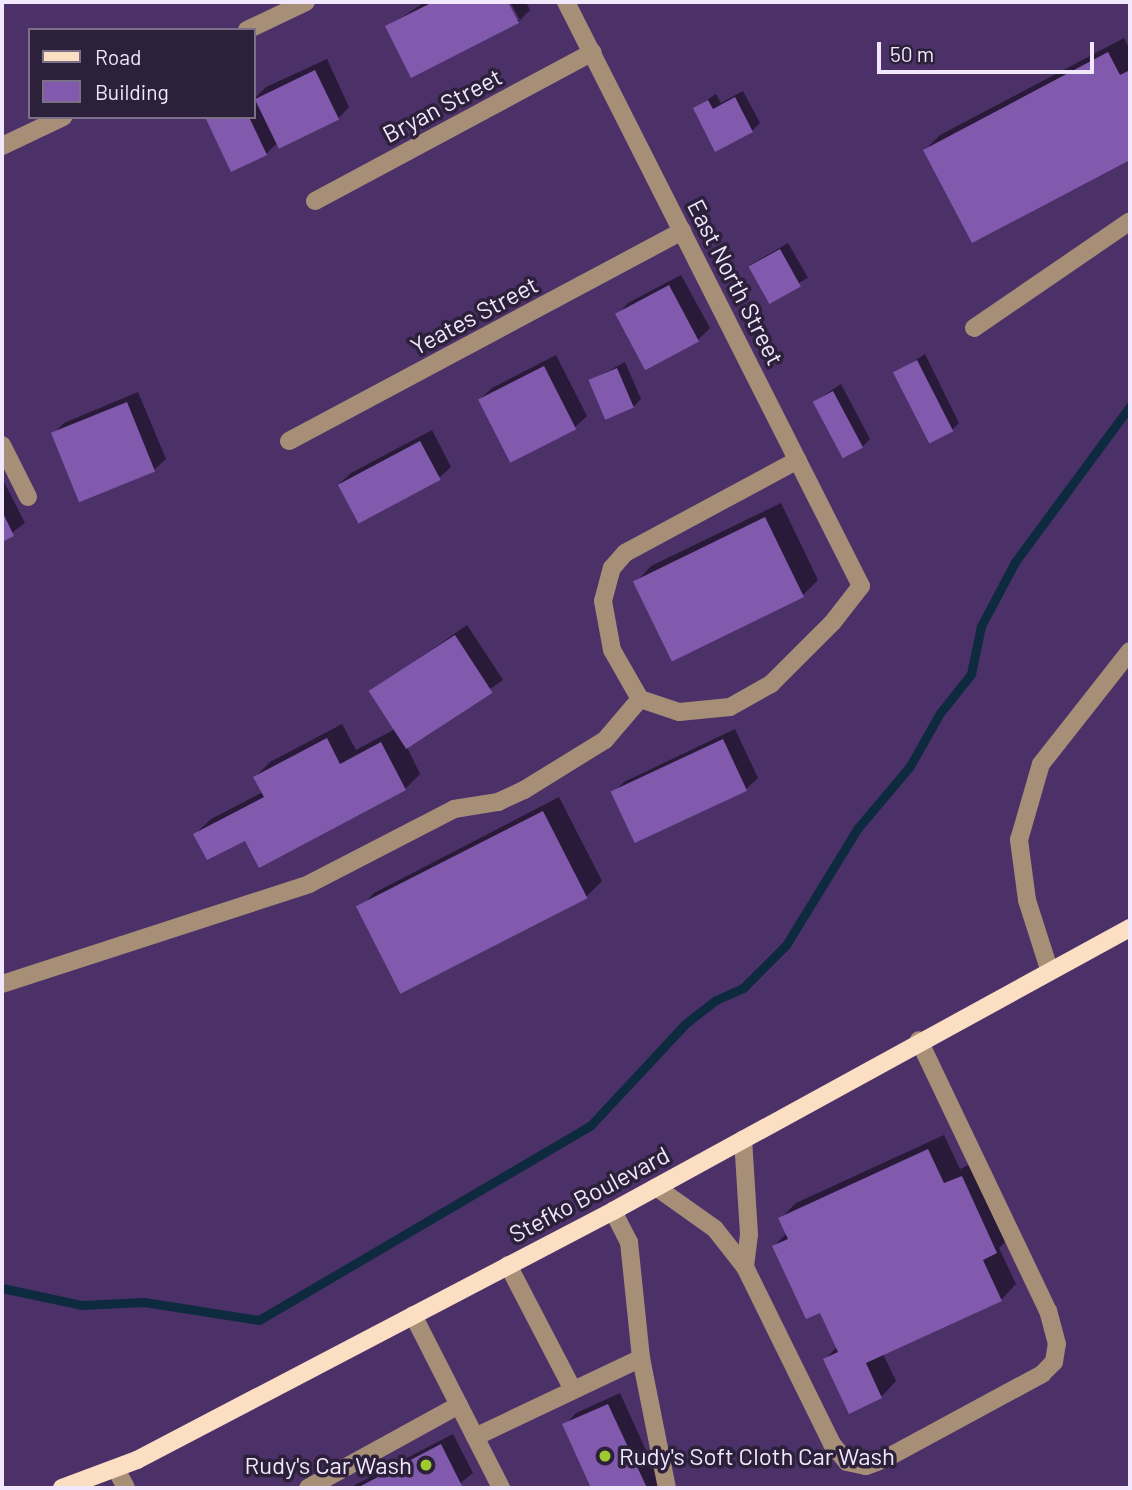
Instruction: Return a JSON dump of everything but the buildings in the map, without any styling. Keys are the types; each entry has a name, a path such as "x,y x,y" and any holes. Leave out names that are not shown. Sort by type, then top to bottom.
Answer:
{"main road":[{"name":"Stefko Boulevard","path":"62,1488 116,1469 613,1211 919,1040 1130,928"}],"street":[{"path":"251,28 306,2"},
{"name":"East North Street","path":"566,2 861,586 833,622 771,684 730,707 679,712 640,699"},
{"name":"Bryan Street","path":"315,201 593,52"},
{"path":"2,146 59,119"},
{"path":"974,328 1130,221"},
{"name":"Yeates Street","path":"289,441 683,231"},
{"path":"2,445 28,497"},
{"path":"2,984 309,884 454,810 498,802 524,790 605,740 640,699 612,650 603,601 612,568 625,553 798,460"},
{"path":"1049,969 1027,900 1019,840 1041,764 1130,651"},
{"path":"656,1188 715,1229 745,1267 832,1444 846,1462 866,1466 885,1459 1042,1374 1054,1362 1057,1344 1048,1311 919,1040"},
{"path":"743,1139 749,1234 745,1267"},
{"path":"613,1211 629,1242 641,1358 667,1488"},
{"path":"508,1265 573,1390"},
{"path":"413,1315 501,1488"},
{"path":"475,1437 641,1358"},
{"path":"308,1488 459,1405"},
{"path":"116,1469 126,1488"}],"waterway":[{"path":"2,1288 82,1305 144,1302 259,1320 590,1126 685,1024 716,1000 743,988 786,945 857,829 910,766 940,713 971,674 981,626 1015,562 1130,406"}],"place":[{"name":"Rudy's Soft Cloth Car Wash","path":"605,1456"},
{"name":"Rudy's Car Wash","path":"426,1465"}]}
